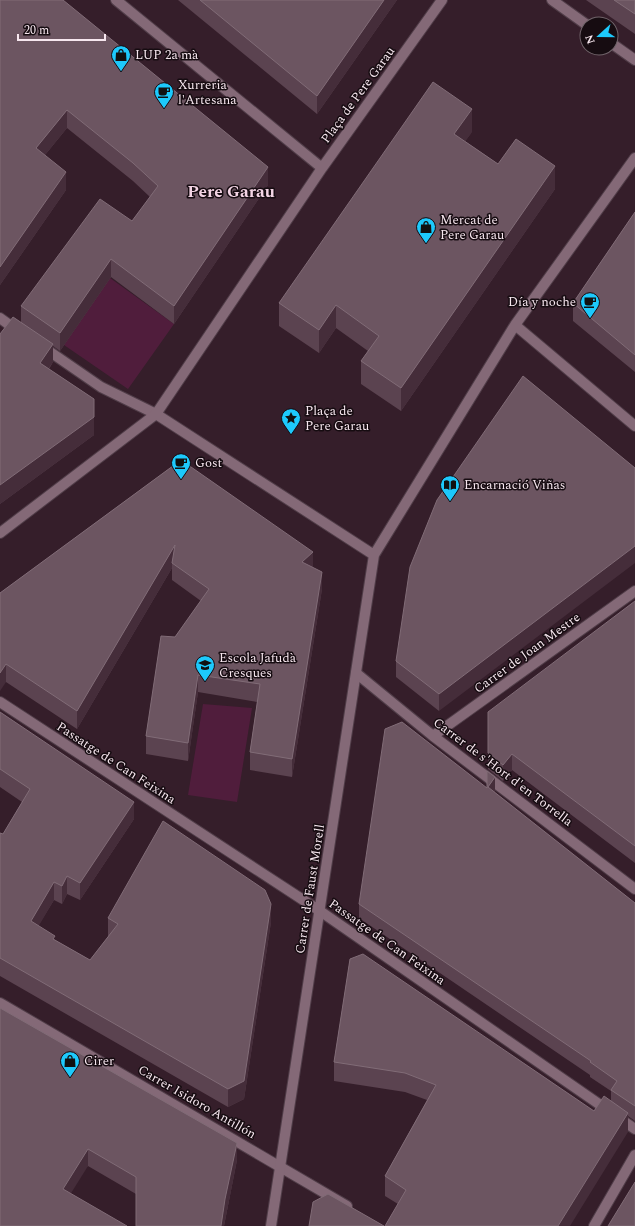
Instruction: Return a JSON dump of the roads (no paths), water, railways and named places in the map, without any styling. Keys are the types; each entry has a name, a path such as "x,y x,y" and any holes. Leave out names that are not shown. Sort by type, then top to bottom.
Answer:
{"street":[{"path":"116,0 322,168"},
{"name":"Plaça de Pere Garau","path":"0,533 156,414 322,168 442,0"},
{"path":"552,0 579,19"},
{"path":"619,49 635,60"},
{"path":"0,318 101,387 156,414 374,555 515,325 635,158"},
{"path":"515,325 635,426"},
{"name":"Carrer de Faust Morell","path":"271,1226 374,555"},
{"name":"Carrer de Joan Mestre","path":"433,736 635,591"},
{"name":"Carrer de s'Hort d'en Torrella","path":"356,673 433,736 635,889"},
{"name":"Passatge de Can Feixina","path":"0,702 320,911 635,1129"},
{"name":"Carrer Isidoro Antillón","path":"0,1003 280,1165 354,1210"},
{"path":"594,1226 635,1155"}],"place":[{"name":"LUP 2a mà","path":"121,72"},
{"name":"Xurreria l'Artesana","path":"164,109"},
{"name":"Mercat de Pere Garau","path":"426,244"},
{"name":"Día y noche","path":"590,319"},
{"name":"Plaça de Pere Garau","path":"291,435"},
{"name":"Gost","path":"181,480"},
{"name":"Encarnació Viñas","path":"450,502"},
{"name":"Escola Jafudà Cresques","path":"205,682"},
{"name":"Cirer","path":"70,1078"}],"district":[{"name":"Pere Garau","path":"231,192"}]}
